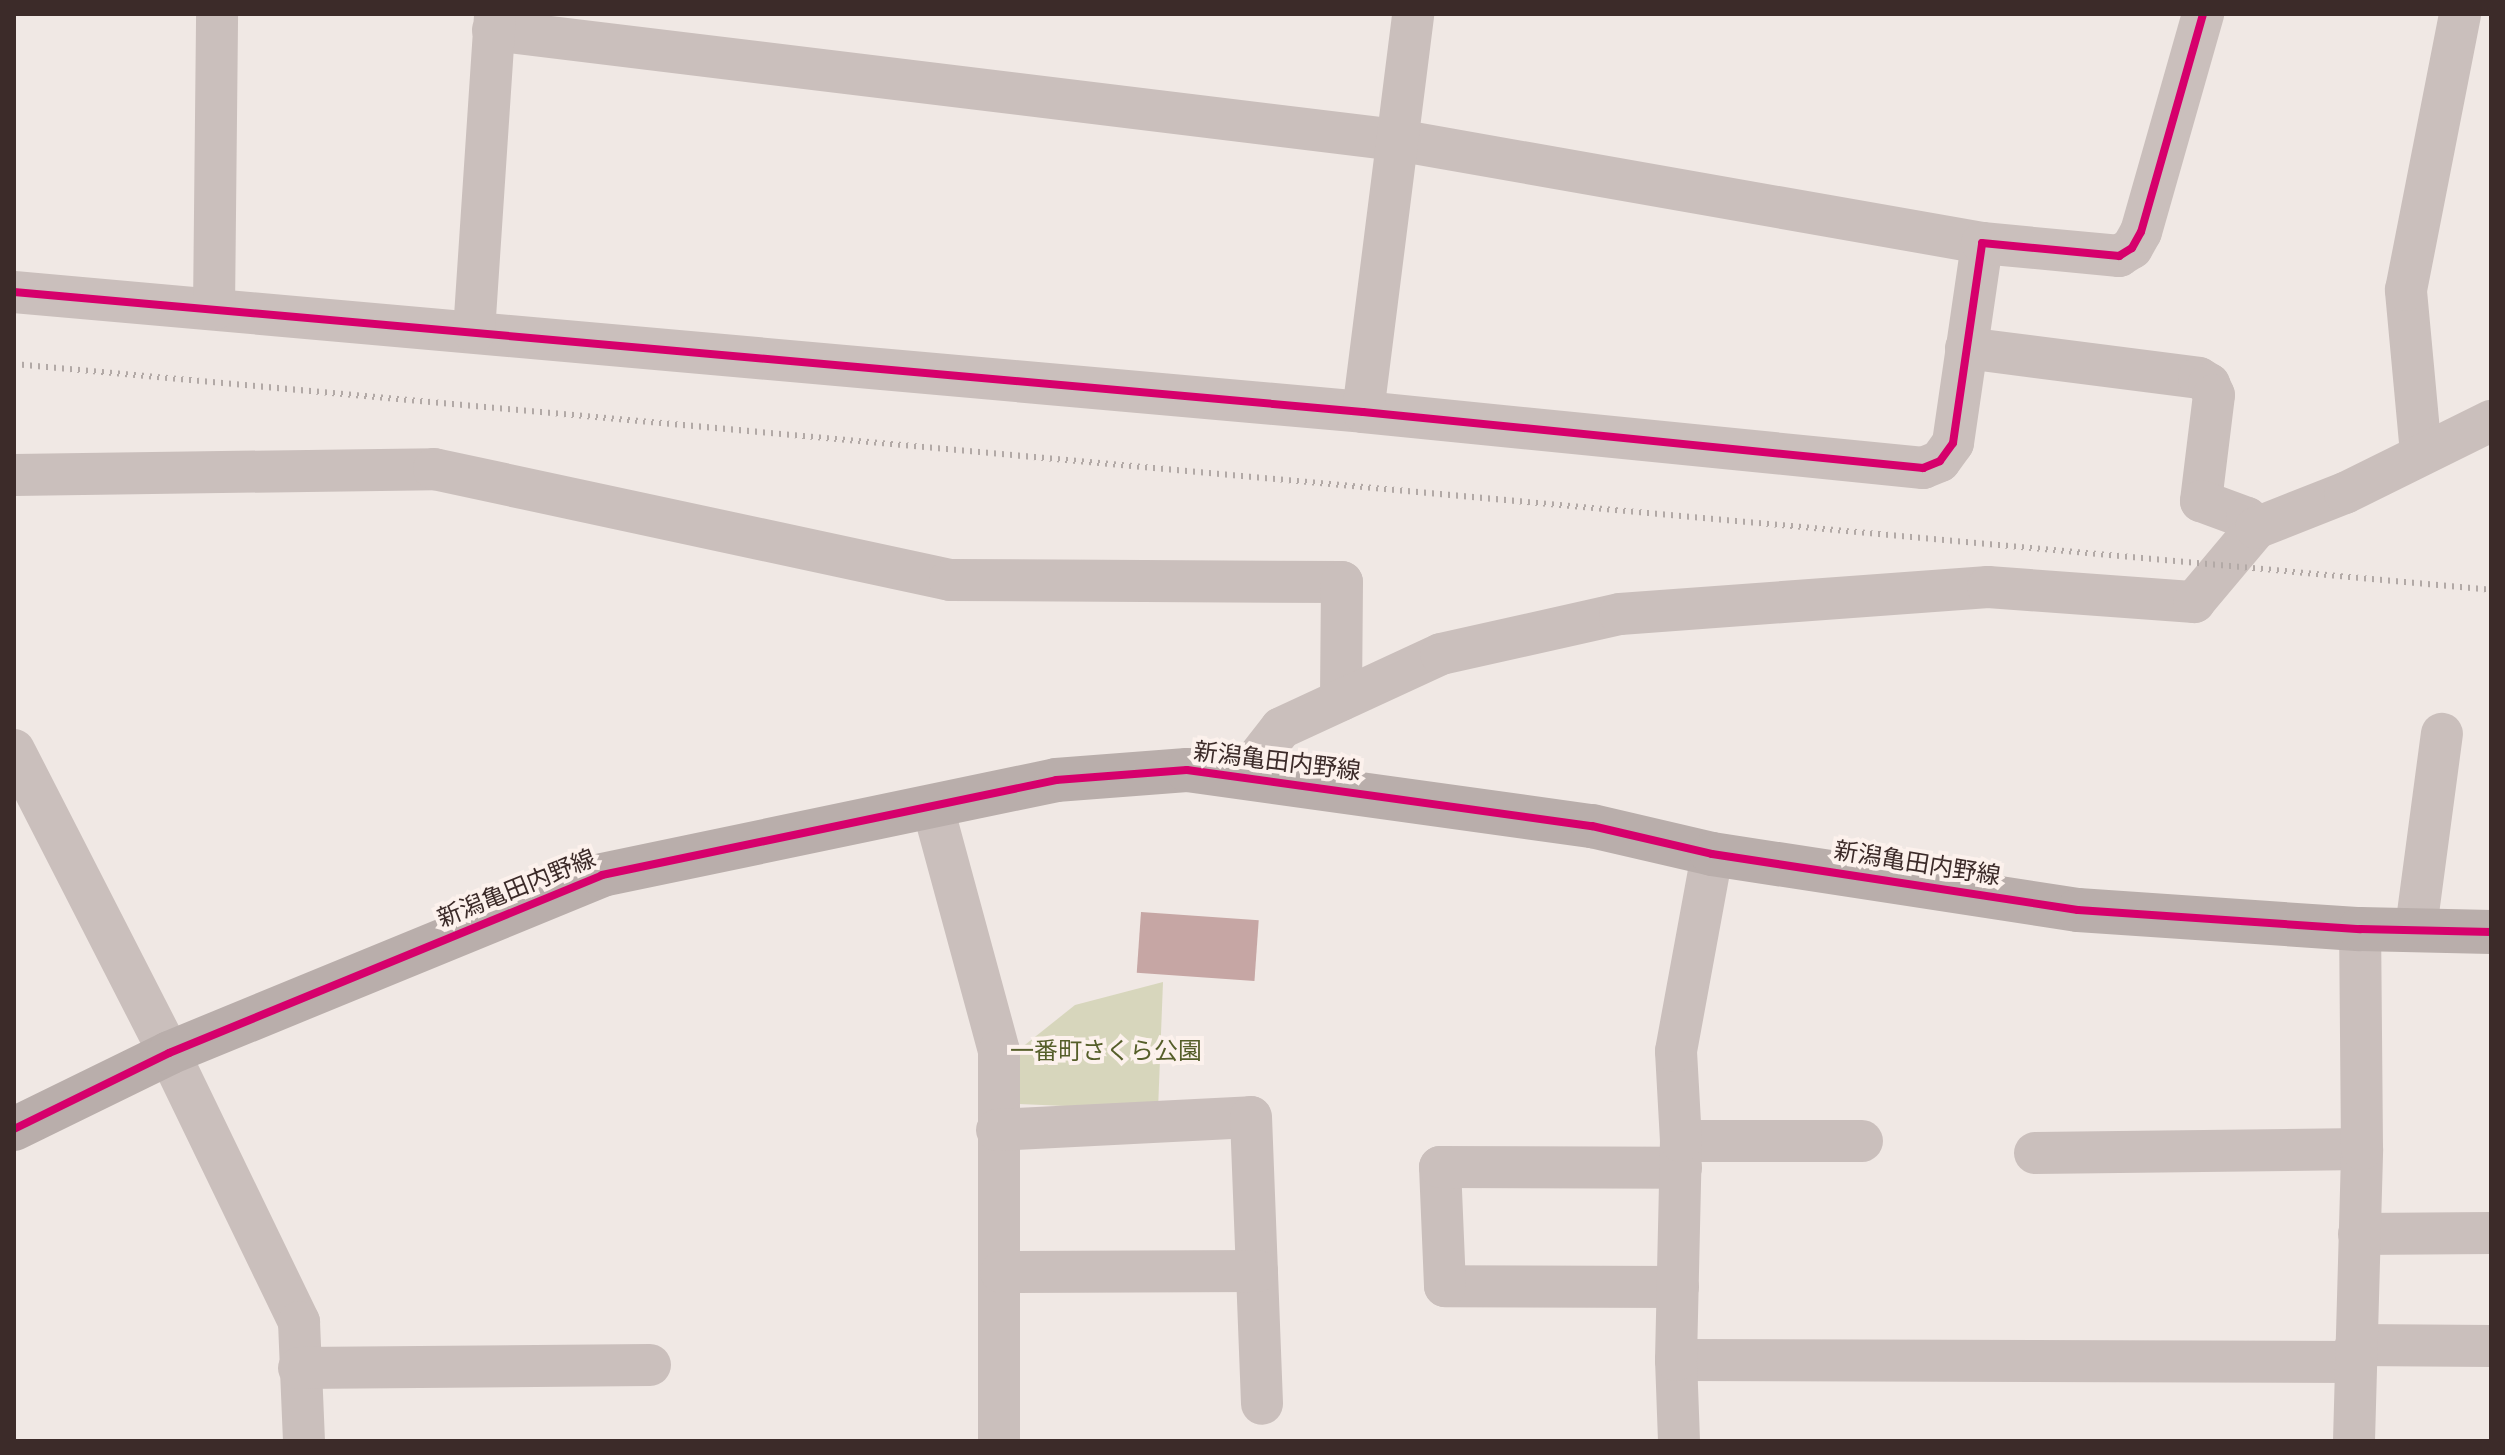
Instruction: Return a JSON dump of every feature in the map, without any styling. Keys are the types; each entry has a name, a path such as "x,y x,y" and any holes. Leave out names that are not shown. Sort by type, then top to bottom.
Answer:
{"main road":[{"name":"新潟亀田内野線","path":"14,1129 169,1053 602,875 1056,780 1187,770 1592,826 1712,854 2078,910 2360,929 2491,932"}],"street":[{"path":"214,309 217,14"},
{"path":"1363,412 1413,14"},
{"path":"474,332 494,22 1397,140 1982,243 2119,256 2132,248 2141,232 2203,14"},
{"path":"2421,453 2406,290 2460,14"},
{"path":"14,292 1363,412 1923,468 1940,461 1953,443 1982,243"},
{"path":"1966,348 2199,378 2209,384 2214,395 2199,493 2201,501 2247,518 2256,528"},
{"path":"1242,778 1281,728 1441,654 1620,614 1988,587 2194,602 2256,528 2345,493 2491,421"},
{"path":"14,475 434,469 950,580 1342,582 1341,700"},
{"path":"2416,928 2442,734"},
{"path":"14,750 169,1053 299,1322 304,1441"},
{"path":"933,808 999,1051 999,1441"},
{"path":"1679,1441 1676,1360 1681,1155 1676,1051 1712,854"},
{"path":"2354,1441 2362,1149 2360,929"},
{"path":"997,1130 1251,1117 1262,1404"},
{"path":"1678,1287 1445,1286 1440,1167 1681,1155 1862,1141"},
{"path":"2035,1153 2362,1149"},
{"path":"2359,1234 2491,1233"},
{"path":"1001,1272 1257,1271"},
{"path":"1676,1360 2356,1354 2491,1346"},
{"path":"299,1368 650,1365"}],"green space":[{"name":"一番町さくら公園","path":"1163,982 1158,1110 1019,1104 1016,1052 1075,1005"}],"building":[{"path":"1141,912 1259,920 1254,981 1137,973"}],"railway":[{"path":"14,364 2491,590"}],"cycle path":[{"path":"14,292 1363,412 1923,468 1940,461 1953,443 1982,243 2119,256 2132,248 2141,232 2203,14"},
{"path":"14,1129 169,1053 602,875 1056,780 1187,770 1592,826 1712,854 2078,910 2360,929 2491,932"}]}
